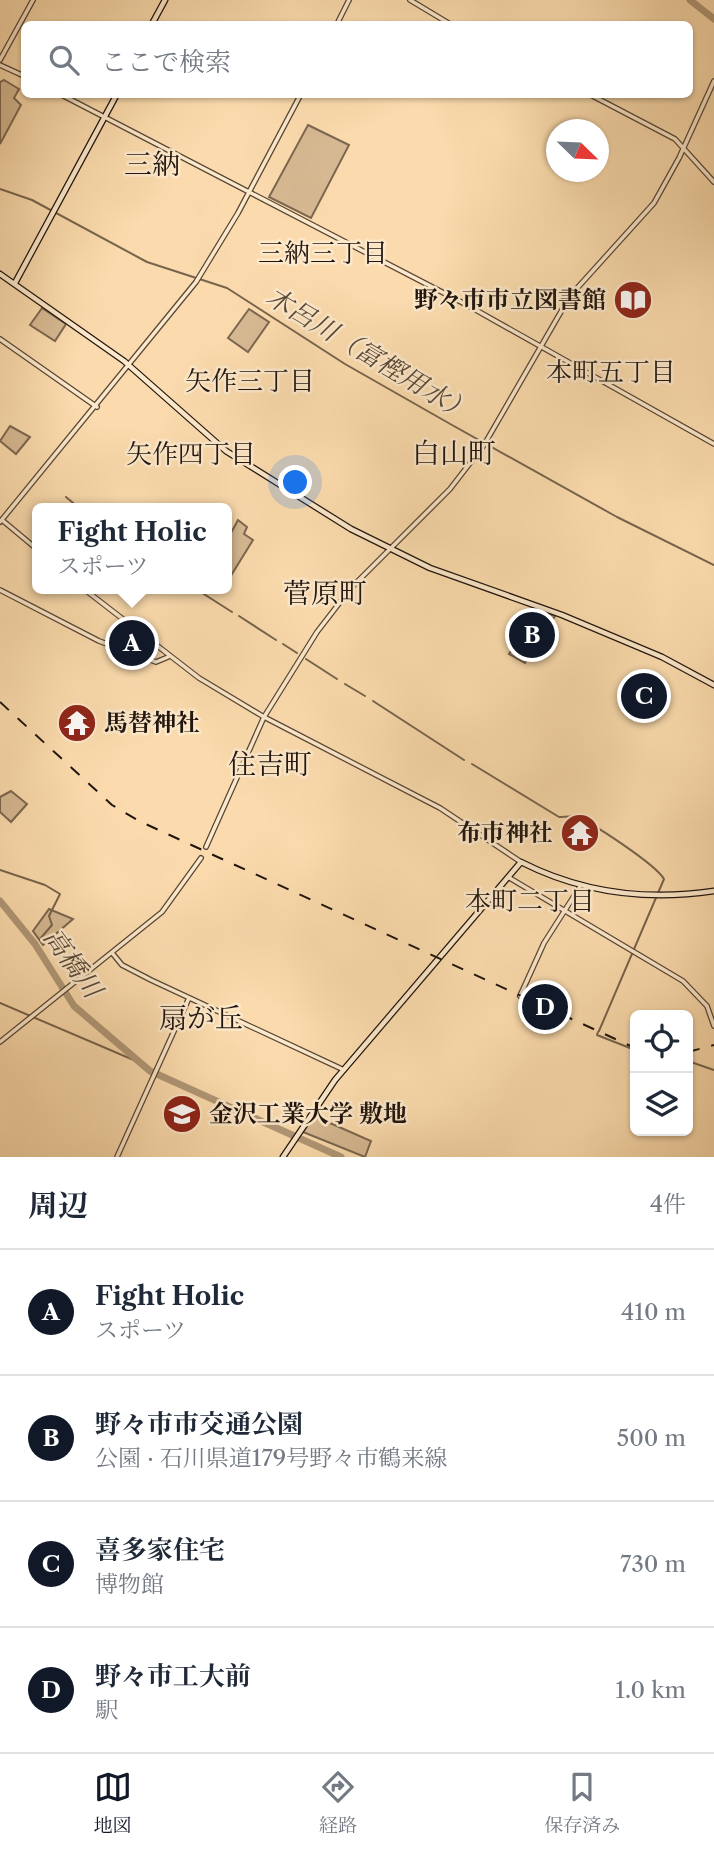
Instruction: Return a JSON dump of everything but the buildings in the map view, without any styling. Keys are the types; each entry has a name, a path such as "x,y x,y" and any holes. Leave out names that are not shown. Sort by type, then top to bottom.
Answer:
{"main road":[{"path":"154,21 165,0"},
{"path":"15,283 115,98"},
{"path":"0,274 130,366 226,451 312,507 389,549 446,575 562,615 657,655 714,685"},
{"path":"284,1157 344,1070 468,920 521,862 581,885 657,896 714,891"}],"street":[{"path":"22,21 33,0"},
{"path":"338,21 349,0"},
{"path":"410,0 445,21"},
{"path":"21,23 0,62 21,74"},
{"path":"206,847 264,717 333,609 450,489 486,443 570,296 654,203 714,81"},
{"path":"67,98 449,295 714,444"},
{"path":"32,546 1,520 97,407 199,278 299,98"},
{"path":"597,98 675,139 714,182"},
{"path":"0,339 97,407"},
{"path":"0,590 99,641 156,662 168,657"},
{"path":"90,594 168,657 264,717 440,808 521,862"},
{"path":"0,1042 162,912 201,858"},
{"path":"508,877 691,987 707,1006 714,1026"},
{"path":"520,996 537,954 581,885"},
{"path":"112,954 122,965 344,1070"},
{"path":"117,1157 189,998"}],"shaded area":[{"path":"4,80 19,89 14,98 21,105 0,144 0,82"},
{"path":"308,125 349,145 311,218 269,197"},
{"path":"42,308 66,324 55,341 30,325"},
{"path":"249,309 269,322 248,352 228,338"},
{"path":"10,426 30,437 16,454 0,441"},
{"path":"238,520 247,527 244,534 253,540 232,574 232,531"},
{"path":"537,610 555,616 525,663 509,654"},
{"path":"11,791 27,804 11,822 0,812 0,797"},
{"path":"49,909 73,919 43,945 33,931"},
{"path":"314,1116 371,1141 365,1157 303,1132"}],"waterway":[{"path":"690,0 714,19"},
{"name":"木呂川（富樫用水）","path":"0,189 32,200 147,262 227,288 345,364 452,425 617,517 714,565"},
{"path":"66,497 73,503"},
{"path":"204,594 232,612"},
{"path":"239,616 276,640"},
{"path":"283,644 297,653"},
{"path":"306,659 337,679"},
{"path":"345,684 365,696"},
{"path":"373,701 464,760"},
{"path":"472,764 559,817 576,817 595,827 637,855 664,879 599,1031"},
{"path":"0,870 45,885 60,894 49,916 52,925 40,939"},
{"name":"高橋川","path":"0,901 35,944 74,1006 150,1071 341,1157"},
{"path":"0,1003 136,1061"},
{"path":"598,1032 597,1035 630,1048"},
{"path":"693,1063 714,1070"}],"railway":[{"path":"0,702 112,805 139,821 630,1046"},
{"path":"693,1051 714,1045"}],"place":[{"name":"野々市市立図書館","path":"633,300"},
{"name":"野々市市交通公園","path":"532,635"},
{"name":"Fight Holic","path":"132,643"},
{"name":"喜多家住宅","path":"644,696"},
{"name":"馬替神社","path":"77,723"},
{"name":"布市神社","path":"580,833"},
{"name":"野々市工大前","path":"545,1007"},
{"name":"金沢工業大学 敷地","path":"182,1114"}],"district":[{"name":"三納","path":"152,164"},
{"name":"三納三丁目","path":"323,253"},
{"name":"本町五丁目","path":"611,372"},
{"name":"矢作三丁目","path":"250,381"},
{"name":"白山町","path":"454,453"},
{"name":"矢作四丁目","path":"191,454"},
{"name":"菅原町","path":"325,593"},
{"name":"住吉町","path":"270,764"},
{"name":"本町二丁目","path":"530,901"},
{"name":"扇が丘","path":"201,1018"}]}
